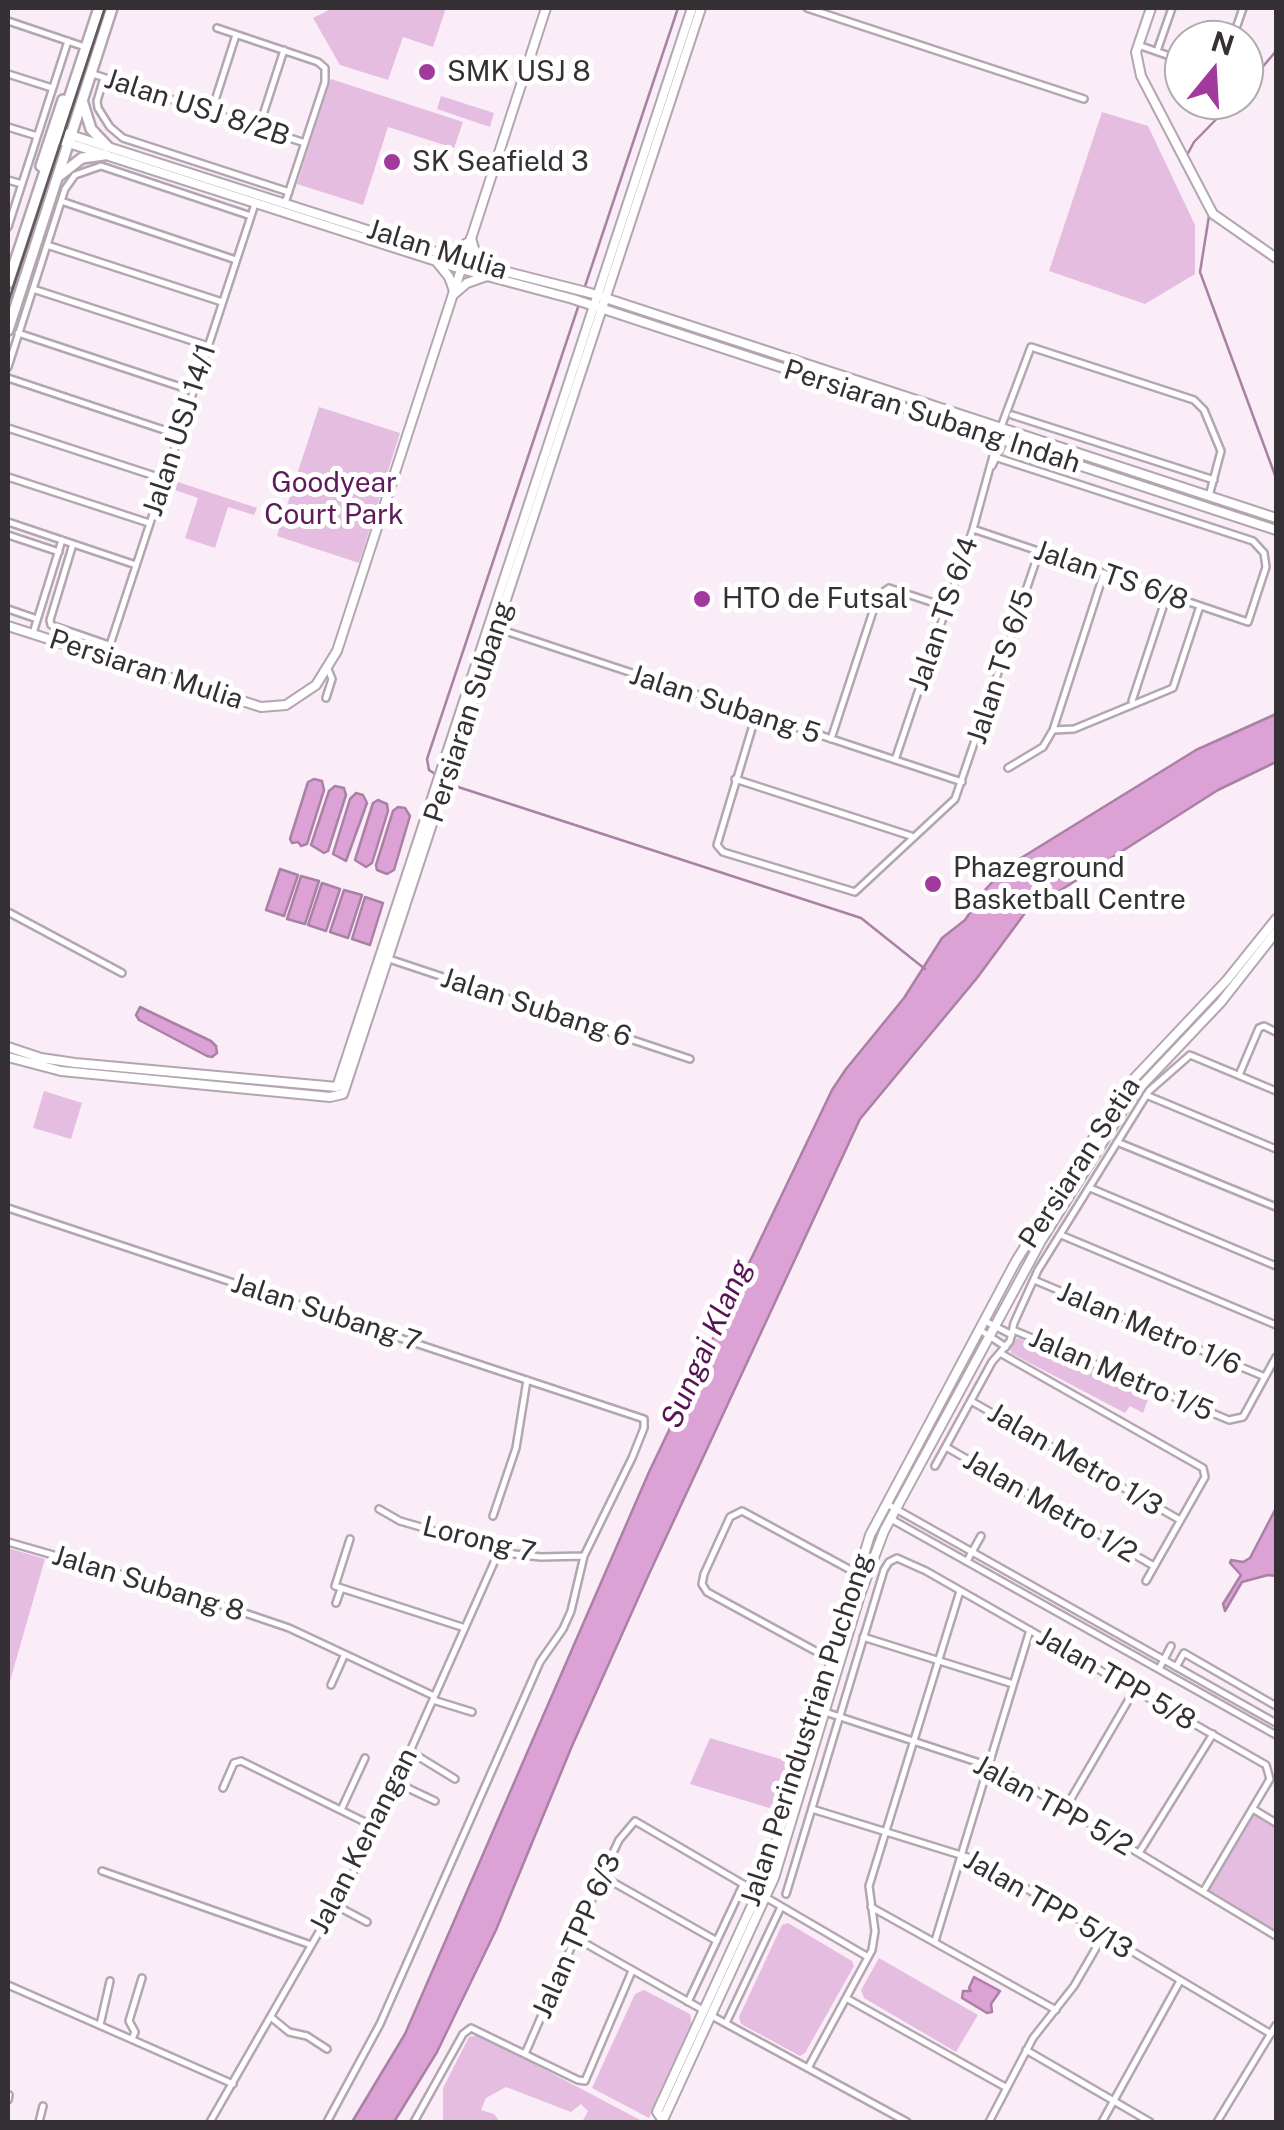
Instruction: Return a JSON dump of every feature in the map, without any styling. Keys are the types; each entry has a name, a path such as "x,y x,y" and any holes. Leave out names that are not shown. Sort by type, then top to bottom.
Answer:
{"main road":[{"path":"8,283 55,119 99,8"},
{"path":"28,222 82,98 112,8"},
{"path":"13,332 55,180 84,52"},
{"path":"55,180 66,167 106,151 91,129 82,98"}],"street":[{"name":"Persiaran Mulia","path":"8,626 269,708 286,705 316,685 328,669 546,8"},
{"name":"Persiaran Subang","path":"598,295 692,8"},
{"name":"Persiaran Subang","path":"8,1057 335,1097 343,1094 594,306 700,8"},
{"path":"807,8 1084,99"},
{"path":"1151,8 1138,45 1136,59 1141,76 1212,214 1276,258"},
{"path":"1157,51 1172,8"},
{"path":"8,21 68,41 84,52"},
{"path":"217,28 318,62 325,68 325,82 285,203 256,198"},
{"path":"211,113 236,34"},
{"path":"8,228 68,41"},
{"path":"1138,45 1164,54"},
{"path":"260,121 284,50"},
{"name":"Jalan USJ 8/2B","path":"90,73 305,143"},
{"path":"8,74 52,88"},
{"path":"104,78 98,108 122,138 289,192"},
{"path":"8,127 37,136"},
{"path":"63,137 436,256 471,240 488,272 594,306"},
{"path":"8,367 13,332 32,290 61,201 75,175 102,166 250,216"},
{"path":"8,180 22,184"},
{"name":"Jalan USJ 14/1","path":"106,657 256,198"},
{"path":"61,201 236,260"},
{"name":"Jalan Mulia","path":"285,203 463,265 598,295"},
{"path":"47,245 222,302"},
{"path":"436,256 454,293 488,272"},
{"path":"32,290 208,346"},
{"name":"Persiaran Subang Indah","path":"598,295 1274,517"},
{"name":"Persiaran Subang Indah","path":"594,306 1276,530"},
{"path":"13,332 193,390"},
{"path":"1004,428 1031,348 1189,398 1204,410 1221,452 1205,507"},
{"path":"8,378 179,434"},
{"path":"1004,428 1012,415 1013,399"},
{"path":"1012,415 1214,480"},
{"path":"8,428 164,479"},
{"name":"Jalan TS 6/4","path":"992,466 998,458 1004,428"},
{"name":"Jalan TS 6/4","path":"895,760 1001,440"},
{"name":"Jalan TS 6/8","path":"973,529 1248,622 1266,567 1264,552 1253,542 998,458"},
{"path":"8,477 150,524"},
{"path":"8,522 136,565"},
{"path":"8,545 9,535 59,552"},
{"path":"32,634 62,540"},
{"path":"73,544 51,625 110,645"},
{"name":"Jalan TS 6/5","path":"962,782 1039,552"},
{"path":"1008,768 1044,747 1104,573"},
{"path":"831,740 878,596 889,588 946,608"},
{"path":"1132,702 1167,594"},
{"path":"1052,730 1074,728 1173,688 1200,606"},
{"path":"8,609 37,618"},
{"name":"Jalan Subang 5","path":"492,627 962,782"},
{"path":"326,698 332,678 328,669"},
{"path":"756,714 717,845 724,852 830,887 854,892 955,799 962,782"},
{"path":"735,779 912,836"},
{"path":"8,912 122,973"},
{"name":"Persiaran Setia","path":"983,1326 1016,1261 1125,1088 1227,980 1276,919"},
{"name":"Persiaran Setia","path":"996,1333 1041,1240 1131,1097 1221,1002 1276,932"},
{"name":"Jalan Subang 6","path":"385,958 690,1059"},
{"path":"1239,1075 1259,1028 1264,1026 1276,1032"},
{"name":"Persiaran Subang","path":"8,1047 75,1068"},
{"path":"935,1466 1011,1338 1034,1280 1146,1094 1190,1055 1276,1091"},
{"path":"1146,1094 1276,1149"},
{"path":"1117,1142 1276,1207"},
{"path":"1090,1188 1276,1266"},
{"name":"Jalan Subang 7","path":"8,1208 644,1419 632,1458 584,1556"},
{"path":"1060,1235 1276,1324"},
{"name":"Jalan Metro 1/6","path":"1034,1280 1265,1377"},
{"path":"983,1326 1011,1338"},
{"name":"Jalan Perindustrian Puchong","path":"663,2122 657,2112 762,1896 870,1535 983,1326"},
{"path":"996,1333 1011,1338"},
{"name":"Jalan Perindustrian Puchong","path":"819,1710 830,1659 861,1575 996,1333"},
{"name":"Jalan Metro 1/5","path":"1011,1338 1229,1420 1243,1417 1265,1377"},
{"path":"1000,1352 1203,1468 1205,1477 1146,1581"},
{"path":"1265,1377 1276,1357"},
{"path":"493,1516 516,1448 527,1380"},
{"name":"Jalan Metro 1/3","path":"971,1401 1180,1520"},
{"name":"Jalan Metro 1/2","path":"946,1447 1154,1566"},
{"path":"887,1504 1276,1723"},
{"name":"Lorong 7","path":"379,1509 400,1520 500,1549 531,1556 584,1556"},
{"path":"830,1659 714,1596 704,1588 702,1579 730,1517 742,1510 861,1575"},
{"path":"882,1514 1276,1735"},
{"path":"967,1561 981,1536"},
{"path":"336,1603 350,1539"},
{"name":"Jalan Subang 8","path":"8,1542 179,1591 289,1628 434,1698 472,1712"},
{"name":"Jalan Kenangan","path":"210,2122 377,1828 500,1549"},
{"path":"327,2122 380,2024 540,1662 563,1629 584,1556"},
{"name":"Jalan TPP 5/8","path":"863,1638 889,1562 897,1558 907,1560 1266,1765 1271,1774 1253,1809"},
{"path":"338,1588 465,1628"},
{"path":"808,2068 875,1938 869,1886 960,1590"},
{"path":"936,1940 1030,1630"},
{"path":"786,1894 863,1638 1013,1684"},
{"path":"1159,1669 1172,1646"},
{"path":"1176,1666 1184,1653 1276,1706"},
{"path":"330,1685 345,1655"},
{"path":"1065,1809 1134,1689"},
{"name":"Jalan TPP 5/2","path":"819,1710 989,1765 1276,1936"},
{"path":"1139,1854 1213,1734"},
{"path":"410,1752 456,1779"},
{"path":"341,1810 365,1758"},
{"path":"223,1788 234,1762 241,1761 377,1828"},
{"path":"396,1782 434,1800"},
{"name":"Jalan TPP 5/13","path":"812,1808 962,1853 1271,2034"},
{"path":"1203,1892 1253,1809 1276,1823"},
{"name":"Jalan TPP 6/3","path":"525,2054 602,1876 624,1832 635,1821 744,1884"},
{"path":"102,1871 312,1945"},
{"path":"602,1876 717,1942"},
{"path":"688,2002 744,1884 868,1957"},
{"path":"335,1905 367,1922"},
{"path":"726,2023 781,1906"},
{"path":"871,1907 1056,2010"},
{"path":"990,2122 1026,2050 1082,1974 1103,1936"},
{"path":"574,1938 907,2122"},
{"name":"Jalan TPP 6/3","path":"414,2122 463,2034 471,2028 584,2080 591,2072 632,1972"},
{"path":"132,2040 135,2032 129,2021 142,1978"},
{"path":"100,2025 110,1981"},
{"path":"1102,2122 1180,1981"},
{"path":"8,1985 233,2084"},
{"path":"846,1998 1007,2088"},
{"path":"272,2018 288,2032 307,2036 328,2050"},
{"path":"1217,2122 1276,2025"},
{"path":"1026,2050 1150,2122"},
{"path":"39,2122 43,2106"}],"green space":[{"path":"333,8 446,8 433,47 403,37 388,80 340,65 313,18"},
{"path":"331,79 463,122 454,148 388,127 363,205 297,184"},
{"path":"441,96 494,113 490,127 437,109"},
{"path":"1102,112 1148,126 1195,225 1195,274 1145,304 1049,271"},
{"name":"Goodyear Court Park","path":"319,407 400,433 359,563 277,536"},
{"path":"178,482 257,508 254,515 228,507 215,548 185,538 198,498 175,490"},
{"path":"44,1091 82,1103 71,1139 33,1128"},
{"path":"1018,1338 1151,1391 1143,1413 1130,1406 1125,1413 1011,1353 1010,1343"},
{"path":"8,1548 45,1559 8,1688"},
{"path":"710,1738 790,1762 776,1810 690,1784"},
{"path":"1254,1814 1276,1827 1276,1932 1207,1891"},
{"path":"788,1923 852,1961 854,1966 800,2056 741,2024 739,2017 782,1925"},
{"path":"879,1958 978,2015 956,2052 864,1998 861,1990"},
{"path":"644,1990 690,2014 692,2025 649,2118 592,2088 635,1994"},
{"path":"479,2035 644,2122 582,2122 588,2111 581,2104 571,2112 506,2087 486,2098 481,2110 494,2114 500,2122 443,2122 443,2088 469,2037"}],"shaded area":[{"path":"1276,714 1276,762 1218,790 1025,913 977,978 860,1119 649,1574 496,1930 437,2052 394,2122 352,2122 405,2034 649,1472 832,1090 904,998 942,938 965,920 996,878 1021,858 1196,750"},
{"path":"322,781 324,790 307,844 301,846 290,839 308,782"},
{"path":"335,786 344,788 346,795 328,851 324,853 311,845 329,791"},
{"path":"356,793 363,795 367,803 346,861 333,854 350,799"},
{"path":"378,800 387,804 388,811 372,863 366,867 355,860 373,803"},
{"path":"405,808 410,816 394,870 387,874 377,870 376,865 393,811"},
{"path":"280,869 298,875 284,916 266,910"},
{"path":"301,876 319,881 305,924 287,919"},
{"path":"322,883 340,889 326,931 308,925"},
{"path":"344,890 362,895 348,938 330,932"},
{"path":"365,897 383,903 370,945 352,939"},
{"path":"140,1007 211,1041 217,1053 207,1056 139,1020 136,1015"},
{"path":"1276,1508 1276,1576 1242,1582 1225,1611 1223,1604 1241,1575 1231,1560 1243,1562 1250,1558"},
{"path":"974,1977 1000,1991 991,2004 992,2012 987,2013 962,1998 963,1991 971,1991"}],"waterway":[{"path":"678,8 427,759 429,770 452,785 861,918 925,969"},
{"path":"1264,65 1276,51"},
{"path":"1187,155 1215,120"},
{"path":"1209,216 1200,272 1276,478"}],"tram line":[{"path":"8,303 105,8"}],"place":[{"name":"SMK USJ 8","path":"427,72"},
{"name":"SK Seafield 3","path":"392,162"},
{"name":"HTO de Futsal","path":"702,599"},
{"name":"Phazeground Basketball Centre","path":"933,884"}],"water label":[{"name":"Sungai Klang","path":"707,1344"}]}
